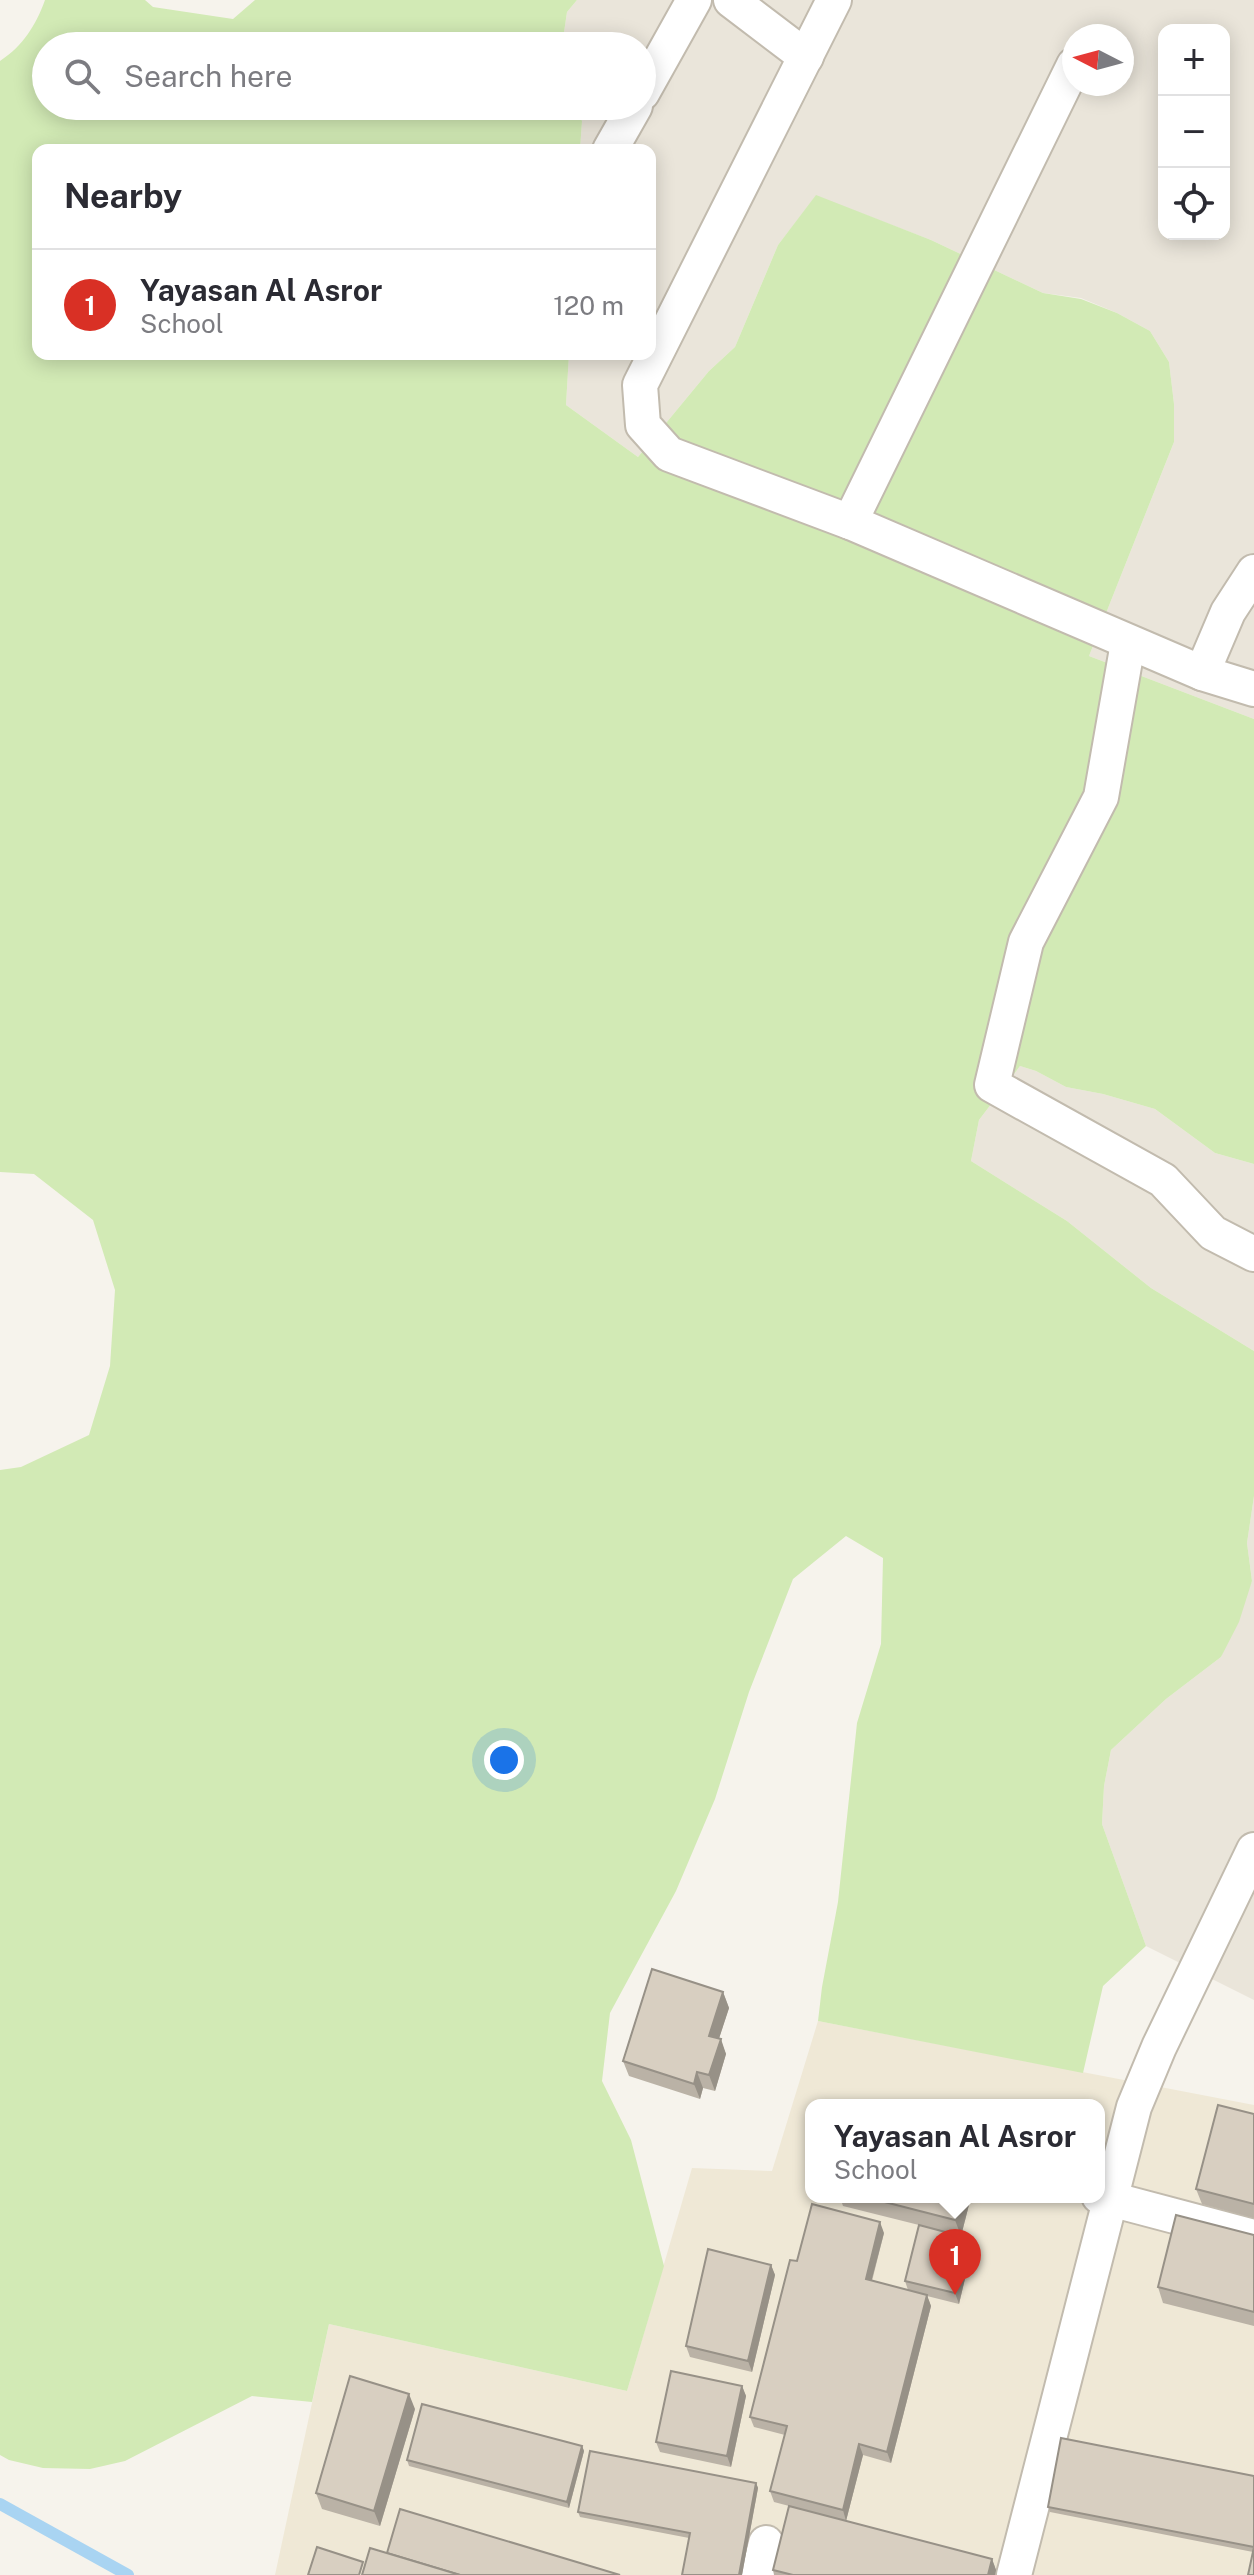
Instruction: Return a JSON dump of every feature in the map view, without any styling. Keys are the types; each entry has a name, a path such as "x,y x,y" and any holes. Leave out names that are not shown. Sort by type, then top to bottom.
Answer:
{"street":[{"path":"656,68 694,0"},
{"path":"731,0 806,57"},
{"path":"656,353 834,0"},
{"path":"850,522 1062,89"},
{"path":"613,144 627,120"},
{"path":"653,360 640,385 643,425 669,454 850,522 1202,673 1254,689"},
{"path":"1202,673 1228,612 1254,572"},
{"path":"1128,643 1101,797 1026,942 992,1085 1163,1180 1213,1233 1254,1254"},
{"path":"1254,1850 1159,2047 1134,2107 1105,2197 1254,2237"},
{"path":"1014,2575 1104,2203"}],"shaded area":[{"path":"577,0 1254,0 1254,719 1089,656 1174,442 1169,362 1150,331 1117,313 1081,298 1043,293 931,240 816,196 778,245 735,347 709,371 638,457 566,405 569,360 656,360 656,144 580,144 582,120 656,120 656,32 564,32 567,12"},
{"path":"1020,1066 1066,1087 1155,1109 1215,1153 1254,1164 1254,1351 1151,1288 1067,1221 971,1161 979,1120"},
{"path":"1254,1496 1254,2000 1146,1946 1102,1824 1104,1786 1111,1750 1166,1699 1221,1657 1252,1581 1247,1543"},
{"path":"818,2021 1254,2105 1254,2575 275,2575 329,2324 627,2391 692,2168 772,2171"}],"green space":[{"path":"45,0 145,0 153,7 233,19 255,0 577,0 567,12 564,32 32,32 32,120 582,121 580,144 32,144 32,360 569,360 566,405 638,457 709,371 735,347 778,245 816,195 931,240 1043,293 1081,299 1117,313 1150,331 1169,362 1174,442 1089,656 1254,719 1254,1164 1215,1153 1155,1109 1066,1087 1020,1066 979,1120 971,1161 1067,1221 1151,1288 1254,1351 1254,1496 1247,1543 1252,1581 1239,1622 1221,1657 1166,1699 1111,1750 1104,1786 1102,1824 1146,1946 1103,1986 1083,2073 818,2021 838,1902 857,1723 881,1644 883,1558 846,1536 793,1579 749,1692 715,1799 676,1891 610,2013 602,2081 631,2140 664,2266 627,2391 329,2324 312,2402 252,2396 125,2461 90,2469 43,2468 0,2455 0,1470 21,1467 89,1435 110,1366 115,1290 93,1220 34,1174 0,1172 0,61 28,34"}],"building":[{"path":"652,1969 723,1992 709,2036 721,2039 709,2075 697,2072 694,2084 623,2061"},
{"path":"1218,2105 1254,2114 1254,2204 1196,2189"},
{"path":"888,2203 959,2203 955,2220"},
{"path":"812,2204 880,2222 866,2279 927,2295 887,2452 859,2444 843,2510 770,2491 787,2426 750,2417 790,2260 797,2261"},
{"path":"1176,2215 1254,2235 1254,2312 1158,2287"},
{"path":"919,2225 968,2238 955,2293 905,2281"},
{"path":"708,2249 771,2265 748,2361 686,2346"},
{"path":"671,2371 742,2386 727,2456 656,2442"},
{"path":"350,2376 409,2394 374,2511 316,2493"},
{"path":"422,2404 582,2446 567,2502 407,2460"},
{"path":"1061,2438 1254,2476 1254,2547 1048,2507"},
{"path":"590,2451 756,2483 739,2575 682,2575 690,2533 578,2512"},
{"path":"789,2506 992,2559 988,2575 793,2575 773,2570"},
{"path":"400,2509 620,2575 460,2575 387,2553"},
{"path":"317,2547 363,2562 359,2575 308,2575"},
{"path":"1254,2547 1254,2575 1248,2575"},
{"path":"370,2548 460,2575 362,2575"}],"waterway":[{"path":"0,2504 128,2575"}],"place":[{"name":"Yayasan Al Asror","path":"955,2295"}]}
